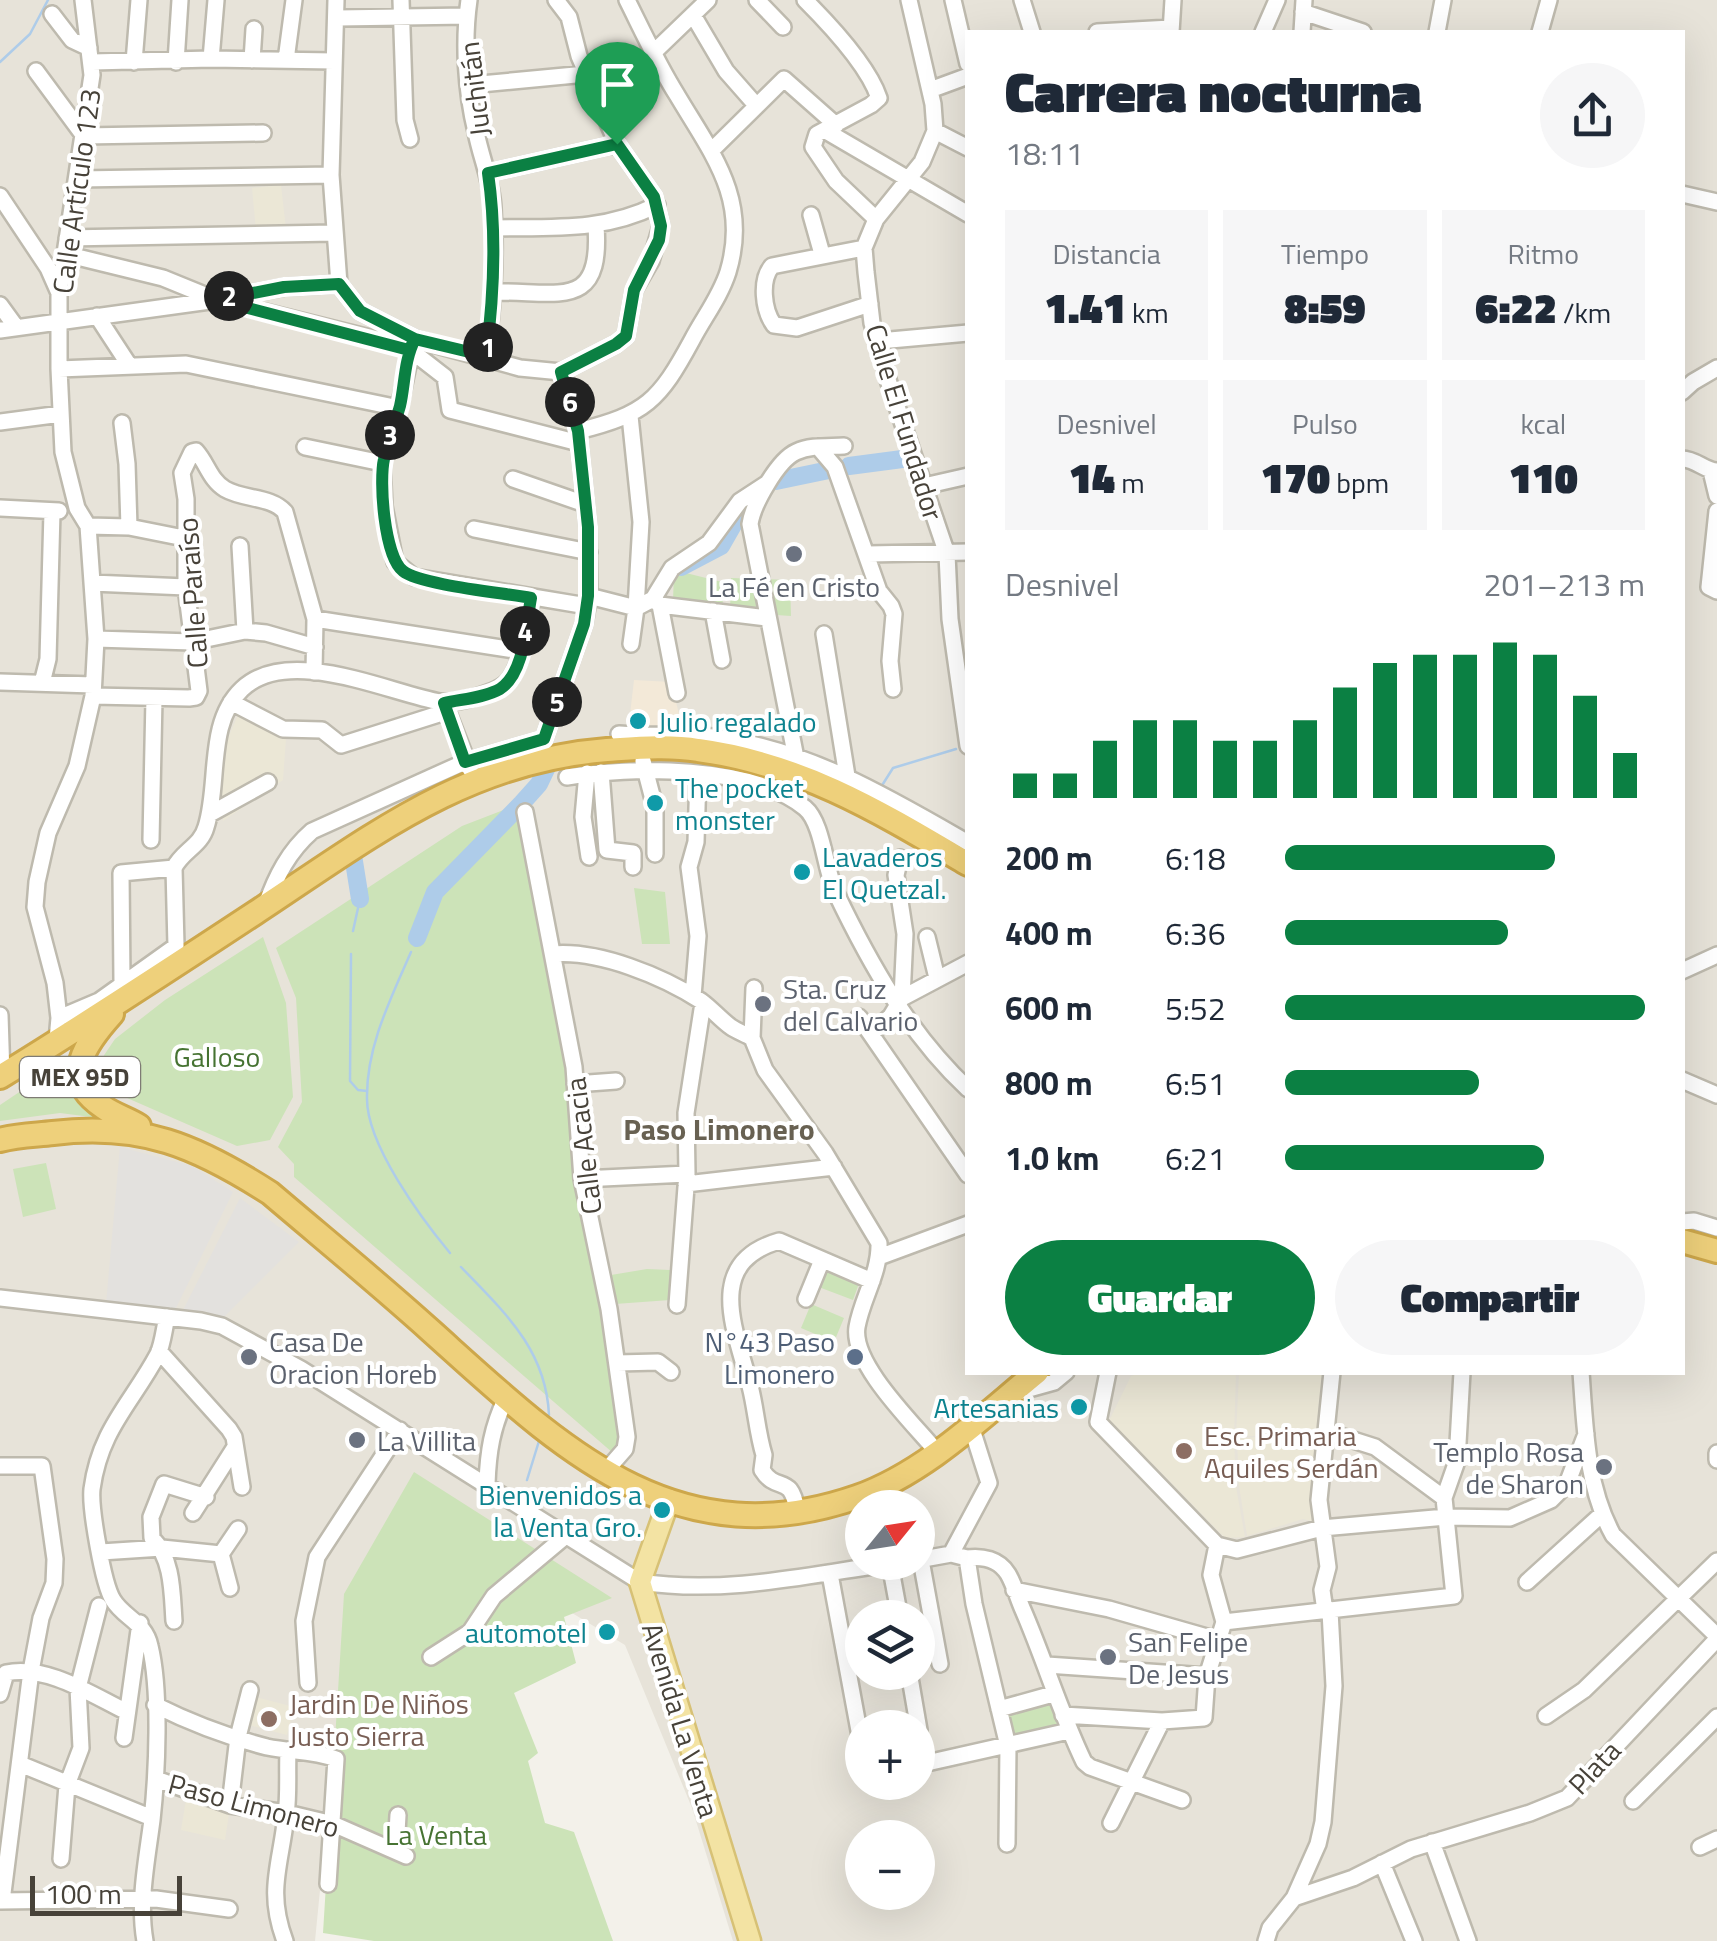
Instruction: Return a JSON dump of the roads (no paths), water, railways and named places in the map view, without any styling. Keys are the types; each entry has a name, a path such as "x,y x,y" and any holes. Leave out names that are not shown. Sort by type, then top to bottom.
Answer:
{"highway":[{"path":"1,1077 58,1029 266,906 471,770 546,758 643,758 700,750 757,762 849,795 965,862"},
{"name":"MEX 95D","path":"125,989 83,1050 80,1078 102,1107 155,1136"},
{"path":"0,1140 113,1129 155,1136 230,1167 270,1193 563,1446 604,1473 670,1500 744,1514 797,1511 857,1497 938,1452 1033,1375"},
{"path":"1685,1242 1717,1251"},
{"path":"1685,1255 1717,1264"}],"main road":[{"path":"640,1582 670,1500"},
{"name":"Avenida La Venta","path":"640,1582 750,1941"}],"street":[{"name":"Calle Artículo 123","path":"82,0 91,55 58,323 63,452 77,508 88,526"},
{"path":"134,62 139,0"},
{"path":"176,62 180,0"},
{"path":"211,59 216,0"},
{"path":"336,0 330,175 339,284 360,311 412,344 445,377 450,410 579,437 630,416 673,376 718,297 728,271 736,220 712,150 626,0"},
{"path":"66,246 217,300 412,344 486,356 520,368 561,372 626,336 634,290 659,240 661,226 657,205 643,178 617,144 586,74 569,17 556,0"},
{"path":"653,53 708,0"},
{"path":"757,0 783,27"},
{"path":"805,0 841,40 879,98 816,134 813,146 822,162 876,219"},
{"path":"908,0 930,90 935,131 965,146"},
{"path":"953,0 965,51"},
{"path":"1022,0 1031,30"},
{"path":"1171,30 1172,0"},
{"path":"1264,30 1276,0"},
{"path":"1437,30 1443,0"},
{"path":"1541,30 1549,0"},
{"path":"286,60 294,5"},
{"path":"1304,6 1358,30"},
{"path":"338,18 401,7 468,8"},
{"path":"401,7 405,120 410,139"},
{"name":"Juchitán","path":"468,8 475,131 488,173 493,228 495,292 486,356"},
{"path":"52,14 72,40 91,55 134,62 334,61"},
{"path":"693,15 726,71 754,104"},
{"path":"252,60 254,30"},
{"path":"36,70 84,136 263,134"},
{"path":"470,86 586,74"},
{"path":"712,150 754,104 784,79 831,128 965,212"},
{"path":"930,90 964,82"},
{"name":"Calle El Fundador","path":"935,131 929,150 876,219 864,248 870,304 894,400 946,554 950,619 965,725"},
{"path":"488,173 617,144"},
{"path":"78,179 330,175"},
{"path":"1685,195 1717,202"},
{"path":"0,196 48,268 59,293"},
{"path":"493,228 596,226 629,219 657,205"},
{"path":"811,215 822,254"},
{"path":"495,292 570,291 585,286 593,275 598,254 596,226"},
{"path":"66,246 333,232"},
{"path":"864,248 772,266 767,270 766,307 774,325 798,328 870,304"},
{"path":"0,305 8,329 284,287 339,284"},
{"path":"97,316 128,365"},
{"path":"879,341 965,333"},
{"path":"412,344 399,408 382,463 390,550 403,571 414,577 531,598 636,608 657,602 767,618"},
{"path":"59,369 186,364 399,408"},
{"path":"1685,389 1717,368"},
{"path":"266,906 275,880 298,843 312,830 544,739 588,601 579,437 561,372"},
{"path":"0,422 61,414"},
{"path":"630,416 640,522 631,644"},
{"path":"122,423 128,464 129,527"},
{"path":"796,758 750,524 752,510 791,454 844,446"},
{"path":"305,447 382,463"},
{"path":"818,447 835,466 879,591 892,606 893,689"},
{"name":"Calle Paraíso","path":"0,682 42,683 154,698 196,696 199,691 186,587 186,499 182,473 196,451 214,481 224,489 278,504 285,512 315,619"},
{"path":"1685,459 1714,471 1717,496"},
{"path":"924,486 965,477"},
{"path":"513,480 585,504"},
{"path":"677,693 657,602 672,568 709,543 740,501 770,482"},
{"path":"0,508 52,512 77,508"},
{"path":"1717,511 1709,587 1717,591"},
{"path":"42,683 48,660 52,512"},
{"path":"58,1029 55,984 35,907 36,882 48,832 76,766 93,690 96,639 88,526 129,527 184,538"},
{"path":"474,528 588,552"},
{"path":"240,546 245,631"},
{"path":"868,554 965,552"},
{"path":"92,583 186,587"},
{"path":"231,702 283,729 322,730 341,745 501,688 512,678 531,598"},
{"path":"713,610 722,660"},
{"path":"314,672 315,619 520,652"},
{"path":"950,619 965,620"},
{"path":"96,639 192,642 245,631 280,636 315,648"},
{"path":"824,634 847,776"},
{"path":"125,989 176,946 174,868 205,832 212,771 231,702 243,687 282,671 314,672 378,684 445,707 471,770"},
{"path":"150,840 154,698"},
{"path":"620,734 721,738 796,758 847,776 965,841"},
{"path":"643,758 655,807 655,854"},
{"path":"567,777 643,758 698,774 752,783 806,808 813,818 834,888 900,1002 965,1085"},
{"path":"594,773 607,850 634,853 633,867"},
{"path":"589,858 583,817 594,773"},
{"path":"677,1304 686,1179 686,1114 698,1000 698,936 689,867 696,842 698,774"},
{"path":"210,814 268,782"},
{"name":"Calle Acacia","path":"525,812 575,1084 582,1179 628,1437 625,1449 604,1473"},
{"path":"900,858 896,875 905,934 900,1002"},
{"path":"125,989 121,874 174,868"},
{"path":"927,937 937,978"},
{"path":"553,954 602,956 698,1000 731,1027 752,1038"},
{"path":"1685,970 1717,955"},
{"path":"871,1034 900,1002 965,964"},
{"path":"754,988 752,1038 756,1053 873,1230 879,1257 856,1332 858,1349 884,1388 938,1452"},
{"path":"0,1015 1,1077"},
{"path":"859,1017 965,1170"},
{"path":"1685,1081 1717,1094"},
{"path":"575,1084 616,1082"},
{"path":"582,1179 686,1179 834,1166"},
{"path":"1685,1222 1717,1228"},
{"path":"879,1257 965,1225"},
{"path":"797,1511 793,1491 766,1477 762,1470 764,1455 731,1306 731,1283 742,1261 759,1248 778,1242 786,1242 872,1282"},
{"path":"806,1299 822,1260"},
{"path":"0,1298 222,1326 301,1369 640,1582 719,1587 845,1572"},
{"path":"145,1941 144,1900 156,1779 156,1705 150,1644 140,1623 114,1603 106,1586 91,1506 100,1454 112,1424 159,1351 167,1317"},
{"path":"159,1351 234,1437 242,1487"},
{"path":"617,1364 648,1360 658,1362 670,1372"},
{"path":"1010,1394 1054,1382 1062,1375"},
{"path":"1107,1375 1098,1422 1216,1545 1237,1550 1322,1528 1446,1516 1510,1518 1550,1500 1567,1484 1586,1434"},
{"path":"1266,1941 1270,1928 1294,1898 1318,1844 1323,1822 1334,1686 1322,1590 1328,1567 1319,1500 1332,1375"},
{"path":"1224,1622 1454,1596 1444,1498 1457,1462 1462,1375"},
{"path":"1581,1375 1586,1434 1602,1514 1613,1535 1717,1637"},
{"path":"487,1484 488,1448 506,1398"},
{"path":"971,1426 989,1483 959,1556 1008,1746 1007,1844"},
{"path":"308,1683 304,1621 317,1558 400,1430"},
{"path":"1328,1432 1375,1448 1444,1498"},
{"path":"193,1513 235,1448"},
{"path":"0,1466 42,1466 55,1559 54,1583 41,1618 31,1670 1,1901 144,1900 228,1908"},
{"path":"174,1621 171,1582 162,1548 152,1538 151,1517 164,1484 206,1497"},
{"path":"1527,1582 1602,1514"},
{"path":"230,1588 221,1554 238,1529"},
{"path":"431,1657 470,1632 494,1596 568,1534"},
{"path":"935,1761 1008,1746 1066,1723 1204,1718 1207,1676 1224,1622 1211,1575 1216,1545"},
{"path":"101,1552 162,1548 221,1554"},
{"path":"935,1558 980,1556 1000,1565 1008,1574 1047,1665 1053,1694 1084,1762 1182,1800"},
{"path":"1546,1716 1584,1690 1717,1561"},
{"path":"830,1574 855,1710"},
{"path":"923,1580 940,1664"},
{"path":"1014,1590 1109,1610 1220,1641"},
{"path":"61,1859 67,1785 82,1748 78,1688 99,1606"},
{"path":"124,1738 140,1623"},
{"name":"Plata","path":"1294,1898 1353,1878 1432,1842 1567,1798 1717,1637"},
{"path":"1047,1665 1207,1676"},
{"path":"0,1694 4,1674 31,1670 127,1712"},
{"path":"230,1805 238,1738 250,1690"},
{"path":"999,1708 1053,1694"},
{"path":"156,1705 190,1722 238,1738 288,1751 317,1751 336,1759 328,1884"},
{"path":"1633,1800 1717,1717"},
{"path":"1111,1823 1162,1721"},
{"path":"285,1941 275,1912 274,1888 287,1813 288,1751"},
{"path":"20,1764 152,1818"},
{"name":"Paso Limonero","path":"156,1779 230,1805 333,1824 401,1853 398,1815"},
{"path":"1700,1847 1717,1839"},
{"path":"1432,1842 1468,1941"},
{"path":"1382,1863 1414,1941"}],"waterway":[{"path":"0,62 30,34 48,0"},
{"path":"849,466 910,458"},
{"path":"776,481 829,470"},
{"path":"681,567 721,546 745,504"},
{"path":"881,787 893,768 956,749"},
{"path":"417,938 435,892 539,784 549,763"},
{"path":"360,899 352,849 361,843"},
{"path":"353,931 360,899"},
{"path":"411,952 375,1042 368,1080 369,1117 398,1180 450,1253"},
{"path":"351,954 350,1081 358,1090 367,1091"},
{"path":"461,1267 507,1316 531,1351 540,1370 549,1415"},
{"path":"527,1480 539,1441"}],"place":[{"name":"La Fé en Cristo","path":"794,554"},
{"name":"Julio regalado","path":"638,721"},
{"name":"The pocket monster","path":"655,803"},
{"name":"Lavaderos El Quetzal.","path":"802,872"},
{"name":"Sta. Cruz del Calvario","path":"763,1004"},
{"name":"Casa De Oracion Horeb","path":"249,1357"},
{"name":"N°43 Paso Limonero","path":"855,1357"},
{"name":"Artesanias","path":"1079,1407"},
{"name":"La Villita","path":"357,1440"},
{"name":"Esc. Primaria Aquiles Serdán","path":"1184,1451"},
{"name":"Templo Rosa de Sharon","path":"1604,1467"},
{"name":"Bienvenidos a la Venta Gro.","path":"662,1510"},
{"name":"automotel","path":"607,1632"},
{"name":"San Felipe De Jesus","path":"1108,1657"},
{"name":"Jardin De Niños Justo Sierra","path":"269,1719"}],"district":[{"name":"Paso Limonero","path":"719,1129"}],"park label":[{"name":"Galloso","path":"217,1056"},
{"name":"La Venta","path":"436,1834"}]}
